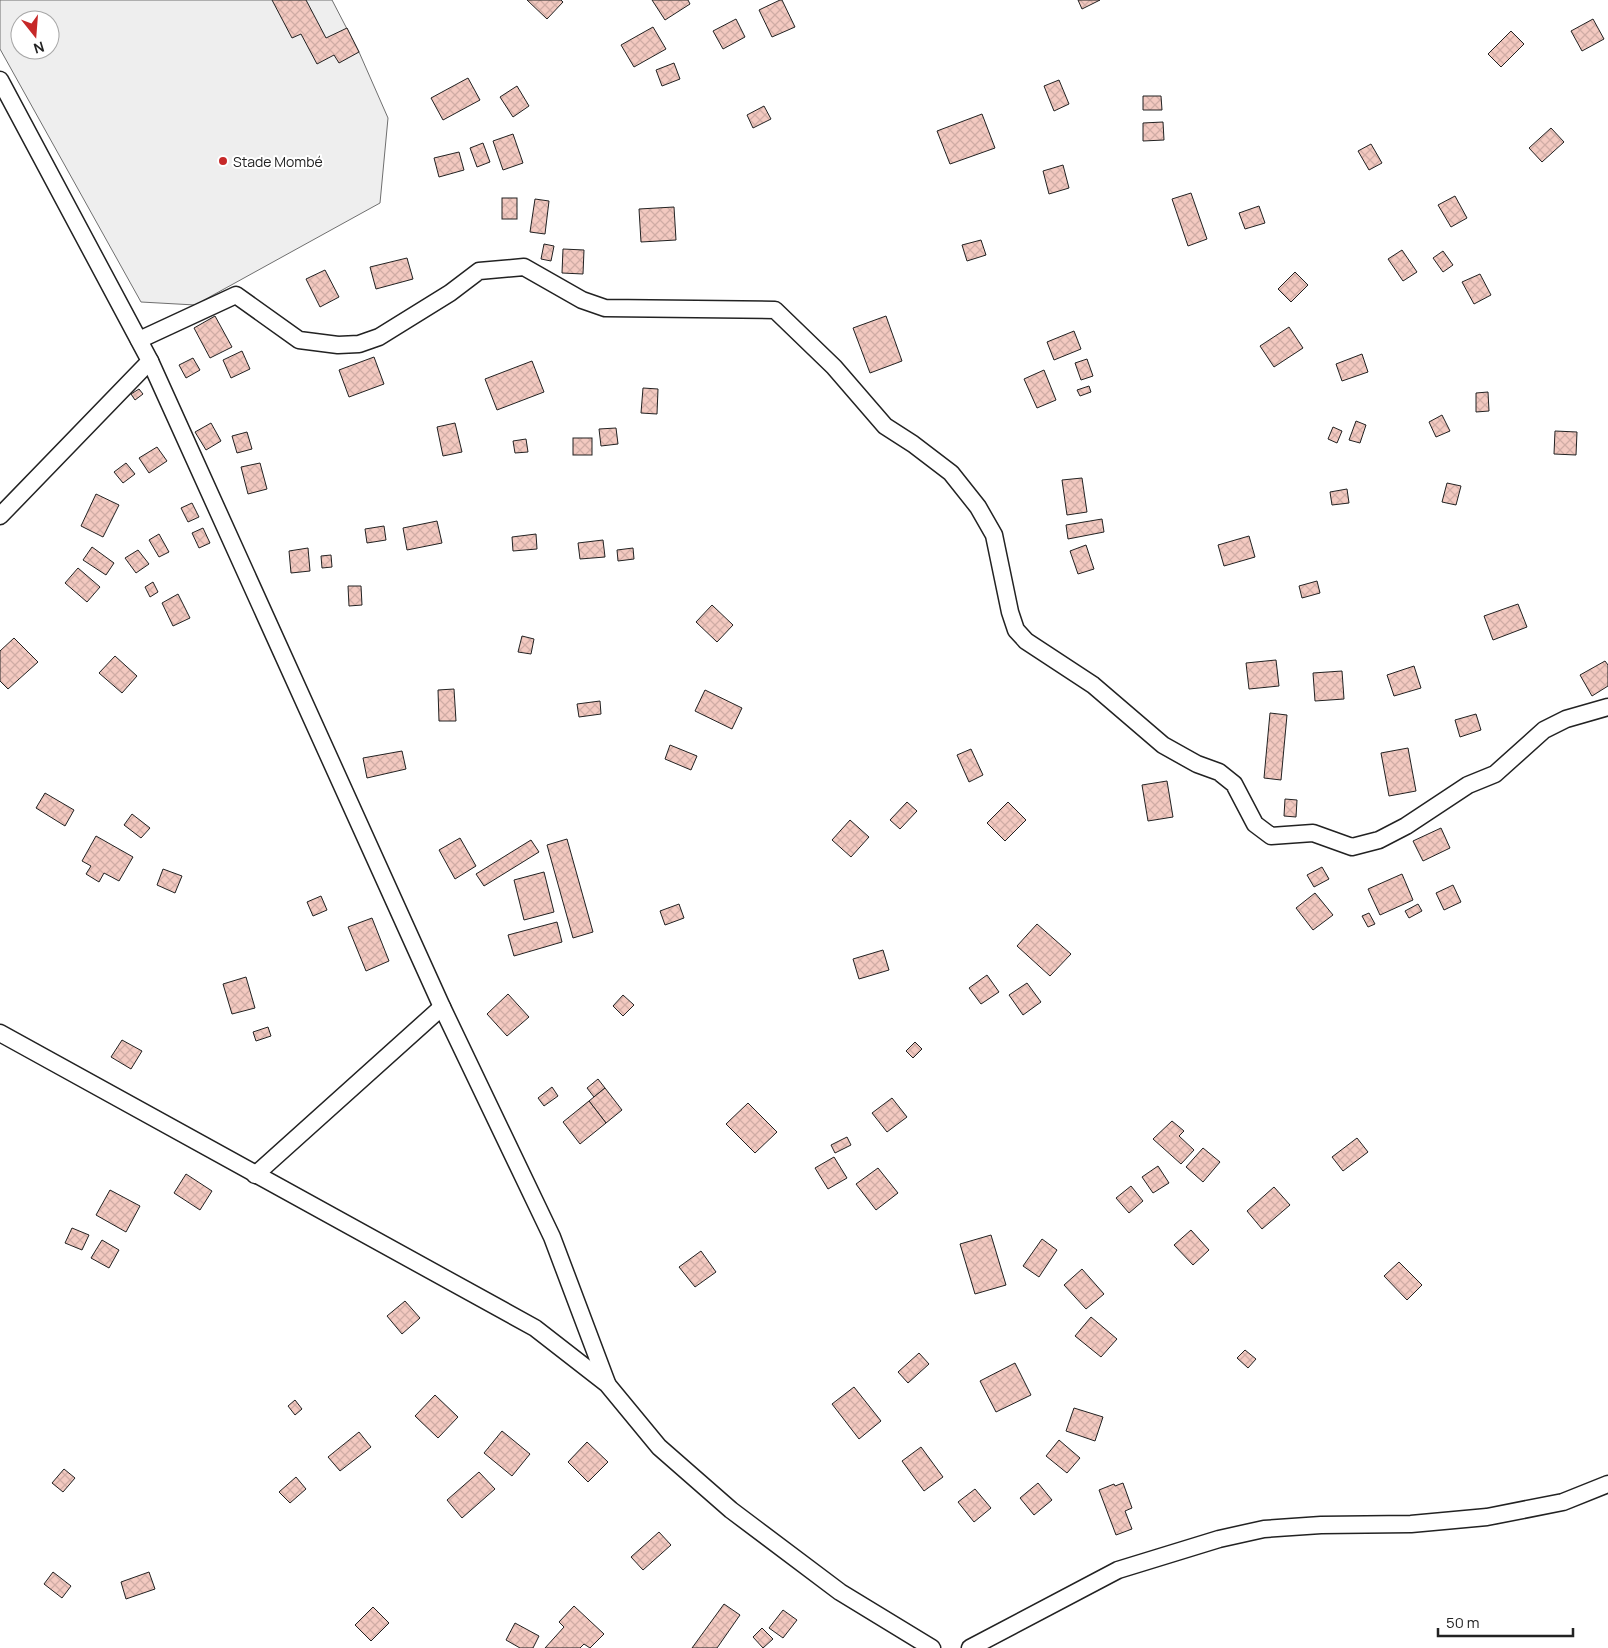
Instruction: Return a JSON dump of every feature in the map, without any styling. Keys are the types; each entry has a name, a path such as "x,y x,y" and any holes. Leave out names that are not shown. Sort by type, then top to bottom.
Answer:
{"street":[{"path":"0,80 150,361 442,1007 552,1237 607,1384"},
{"path":"139,340 236,295 299,340 338,345 359,344 379,337 450,293 479,271 524,267 582,300 605,308 774,310 834,367 885,426 913,444 951,473 978,507 994,535 1010,612 1016,630 1026,640 1093,685 1163,745 1197,764 1219,772 1234,784 1255,824 1271,836 1313,833 1352,847 1379,840 1406,826 1468,785 1495,774 1544,730 1566,719 1608,707"},
{"path":"0,516 150,361"},
{"path":"255,1175 442,1007"},
{"path":"0,1033 535,1328 607,1384 659,1446 731,1510 840,1592 932,1648"},
{"path":"970,1648 1118,1570 1219,1539 1283,1528 1321,1525 1411,1524 1487,1517 1563,1502 1608,1484"}],"shaded area":[{"name":"Stade Mombé","path":"0,0 332,0 359,52 388,118 380,203 195,305 141,302 0,49"}],"building":[{"path":"272,0 306,0 326,38 347,28 359,52 339,63 334,55 317,64 301,34 292,38"},
{"path":"527,0 561,0 563,2 547,19"},
{"path":"652,0 688,0 690,4 665,20"},
{"path":"782,0 795,27 772,37 759,10"},
{"path":"1078,0 1100,0 1082,9"},
{"path":"736,19 745,37 723,49 713,31"},
{"path":"1593,19 1604,39 1582,51 1571,31"},
{"path":"653,27 666,49 634,67 621,45"},
{"path":"1511,31 1524,44 1501,67 1488,54"},
{"path":"674,63 680,79 662,86 656,70"},
{"path":"468,78 480,100 443,120 431,98"},
{"path":"1059,80 1069,104 1054,111 1044,86"},
{"path":"517,86 529,106 513,117 500,97"},
{"path":"1143,96 1161,96 1162,110 1143,110"},
{"path":"764,106 771,119 753,128 747,115"},
{"path":"982,114 995,148 950,164 937,131"},
{"path":"1163,122 1164,140 1143,141 1143,123"},
{"path":"1551,128 1564,142 1542,162 1529,148"},
{"path":"513,134 523,163 503,170 493,141"},
{"path":"483,143 490,162 477,167 470,148"},
{"path":"1371,144 1382,163 1369,170 1358,151"},
{"path":"459,152 464,170 439,177 434,158"},
{"path":"1063,165 1069,188 1049,194 1043,171"},
{"path":"1191,193 1207,239 1188,246 1172,199"},
{"path":"1455,196 1467,218 1451,227 1438,205"},
{"path":"502,198 517,198 517,219 502,219"},
{"path":"535,199 549,201 545,234 530,232"},
{"path":"1259,206 1265,223 1245,229 1239,213"},
{"path":"674,207 676,240 641,242 639,209"},
{"path":"981,240 986,255 967,261 962,245"},
{"path":"544,244 554,246 551,261 541,259"},
{"path":"563,249 584,250 583,274 562,273"},
{"path":"1402,250 1417,272 1403,281 1388,259"},
{"path":"1443,251 1453,265 1443,272 1433,258"},
{"path":"407,258 413,279 376,289 370,267"},
{"path":"325,270 339,297 320,307 306,279"},
{"path":"1295,272 1308,285 1291,302 1278,289"},
{"path":"1480,274 1491,295 1474,304 1462,282"},
{"path":"215,316 232,347 210,358 194,328"},
{"path":"886,316 902,361 870,373 853,328"},
{"path":"1289,327 1303,348 1274,367 1260,346"},
{"path":"1074,331 1081,349 1054,360 1047,342"},
{"path":"242,351 250,369 231,378 223,360"},
{"path":"1362,354 1368,372 1342,381 1336,364"},
{"path":"374,357 384,384 349,397 339,370"},
{"path":"193,358 200,370 186,378 179,365"},
{"path":"1087,359 1093,376 1081,380 1075,363"},
{"path":"532,361 544,392 497,410 485,379"},
{"path":"1044,370 1056,400 1037,408 1024,379"},
{"path":"1089,386 1091,392 1080,396 1077,390"},
{"path":"643,388 658,389 657,414 641,413"},
{"path":"139,389 143,394 135,400 131,394"},
{"path":"1488,392 1489,411 1476,412 1476,393"},
{"path":"1442,415 1450,431 1436,437 1429,422"},
{"path":"1356,421 1366,425 1360,443 1349,440"},
{"path":"211,423 221,441 206,450 195,432"},
{"path":"455,423 462,452 443,456 437,427"},
{"path":"1333,427 1342,431 1337,443 1328,439"},
{"path":"616,428 618,444 601,446 599,429"},
{"path":"1555,431 1577,432 1576,455 1554,454"},
{"path":"247,432 252,449 237,453 232,436"},
{"path":"573,438 592,438 592,455 573,455"},
{"path":"526,439 528,452 515,453 513,441"},
{"path":"157,447 167,461 149,473 139,458"},
{"path":"126,463 135,474 123,483 114,472"},
{"path":"260,463 267,489 248,494 241,467"},
{"path":"1082,478 1087,512 1067,515 1062,480"},
{"path":"1447,483 1461,486 1456,505 1442,502"},
{"path":"1347,489 1349,503 1332,505 1330,492"},
{"path":"96,494 119,505 103,537 81,526"},
{"path":"192,503 199,517 188,522 181,508"},
{"path":"1102,519 1104,532 1068,539 1066,525"},
{"path":"437,521 442,543 407,550 403,528"},
{"path":"384,526 386,540 367,543 365,529"},
{"path":"203,528 210,543 199,548 192,533"},
{"path":"159,534 169,552 159,557 149,540"},
{"path":"536,534 537,549 513,551 512,537"},
{"path":"1249,536 1255,557 1224,566 1218,545"},
{"path":"603,540 605,557 580,559 578,543"},
{"path":"1086,545 1094,569 1078,574 1070,551"},
{"path":"92,547 114,563 106,575 83,560"},
{"path":"308,548 310,571 291,573 289,551"},
{"path":"633,548 634,559 618,561 617,550"},
{"path":"138,550 149,564 136,573 125,558"},
{"path":"331,555 332,567 322,568 321,556"},
{"path":"78,568 100,587 87,602 65,583"},
{"path":"1317,581 1320,593 1302,598 1299,586"},
{"path":"153,582 158,592 150,597 145,587"},
{"path":"348,586 361,586 362,605 349,606"},
{"path":"178,594 190,618 173,626 162,603"},
{"path":"1518,604 1527,627 1493,640 1484,616"},
{"path":"712,605 733,625 717,642 696,622"},
{"path":"522,636 534,639 531,654 518,652"},
{"path":"14,638 38,662 8,689 0,681 0,651"},
{"path":"115,656 137,676 122,693 99,673"},
{"path":"1276,660 1279,686 1249,689 1246,663"},
{"path":"1605,661 1608,665 1608,686 1592,696 1580,675"},
{"path":"1414,666 1421,688 1394,696 1387,675"},
{"path":"1342,671 1344,699 1315,701 1313,673"},
{"path":"454,689 456,721 439,721 438,690"},
{"path":"705,690 742,708 732,729 695,711"},
{"path":"600,701 601,714 579,717 577,704"},
{"path":"1270,713 1287,715 1281,780 1264,778"},
{"path":"1476,714 1481,730 1460,737 1455,720"},
{"path":"670,745 697,756 691,770 665,759"},
{"path":"1408,748 1416,791 1389,796 1381,753"},
{"path":"971,749 983,775 969,782 957,755"},
{"path":"402,751 406,769 367,778 363,758"},
{"path":"1167,781 1173,817 1148,821 1142,785"},
{"path":"45,793 74,810 65,826 36,808"},
{"path":"1285,799 1297,800 1296,817 1284,816"},
{"path":"907,802 917,811 900,829 890,820"},
{"path":"1008,802 1026,820 1005,841 987,823"},
{"path":"132,814 150,828 141,838 124,825"},
{"path":"850,820 869,837 851,857 832,840"},
{"path":"1441,828 1450,848 1423,861 1413,841"},
{"path":"96,836 133,857 119,881 104,873 99,882 86,874 91,866 82,861"},
{"path":"460,838 476,866 455,879 439,850"},
{"path":"567,839 593,932 573,938 547,845"},
{"path":"531,840 539,852 484,886 476,874"},
{"path":"1322,867 1329,879 1314,887 1307,875"},
{"path":"163,869 182,876 175,893 157,885"},
{"path":"544,872 554,912 524,920 514,880"},
{"path":"1402,874 1413,900 1380,915 1368,889"},
{"path":"1453,885 1461,902 1444,910 1436,893"},
{"path":"1315,893 1333,915 1313,930 1296,908"},
{"path":"321,896 327,910 313,916 307,902"},
{"path":"679,904 684,918 665,925 660,911"},
{"path":"1418,904 1422,911 1409,918 1405,911"},
{"path":"1369,913 1375,924 1368,927 1362,916"},
{"path":"372,918 389,961 366,971 348,927"},
{"path":"557,922 562,942 514,956 508,935"},
{"path":"1037,924 1071,954 1050,976 1017,946"},
{"path":"883,950 889,970 859,979 853,959"},
{"path":"987,975 999,992 981,1004 969,988"},
{"path":"246,977 255,1008 232,1014 223,984"},
{"path":"1027,983 1041,1002 1023,1015 1009,995"},
{"path":"508,994 529,1017 507,1036 487,1014"},
{"path":"623,995 634,1005 623,1016 613,1006"},
{"path":"268,1027 271,1036 256,1041 253,1032"},
{"path":"122,1040 142,1051 131,1069 111,1057"},
{"path":"915,1042 922,1049 913,1058 906,1051"},
{"path":"598,1079 605,1088 594,1097 587,1088"},
{"path":"552,1087 558,1096 544,1106 538,1098"},
{"path":"605,1088 622,1110 606,1123 589,1101"},
{"path":"892,1098 907,1117 887,1132 872,1113"},
{"path":"589,1101 606,1123 580,1144 563,1122"},
{"path":"748,1103 777,1132 755,1153 726,1124"},
{"path":"1172,1121 1184,1131 1179,1136 1194,1150 1181,1164 1153,1139"},
{"path":"847,1137 851,1145 835,1153 831,1145"},
{"path":"1357,1138 1368,1152 1343,1171 1332,1157"},
{"path":"1203,1148 1220,1162 1203,1182 1186,1167"},
{"path":"834,1157 847,1178 828,1189 815,1168"},
{"path":"1158,1166 1169,1183 1153,1193 1142,1177"},
{"path":"878,1168 898,1193 876,1210 856,1184"},
{"path":"186,1174 212,1191 200,1210 174,1193"},
{"path":"1131,1186 1143,1201 1129,1213 1116,1198"},
{"path":"1274,1187 1290,1205 1262,1229 1247,1211"},
{"path":"110,1190 140,1206 126,1232 96,1215"},
{"path":"72,1228 89,1235 82,1250 65,1243"},
{"path":"1191,1230 1209,1250 1193,1265 1174,1245"},
{"path":"991,1235 1006,1285 975,1294 960,1244"},
{"path":"1042,1239 1057,1250 1039,1277 1023,1266"},
{"path":"102,1240 119,1250 109,1268 91,1258"},
{"path":"701,1251 716,1272 695,1287 679,1267"},
{"path":"1399,1262 1422,1285 1407,1300 1384,1276"},
{"path":"1082,1269 1104,1294 1086,1309 1064,1285"},
{"path":"405,1301 420,1318 402,1334 387,1316"},
{"path":"1091,1317 1117,1339 1101,1357 1075,1336"},
{"path":"1245,1350 1256,1359 1248,1368 1237,1358"},
{"path":"919,1353 929,1364 908,1383 898,1372"},
{"path":"1015,1363 1031,1395 996,1412 980,1381"},
{"path":"854,1387 881,1421 859,1439 832,1404"},
{"path":"435,1395 458,1417 438,1438 415,1416"},
{"path":"295,1400 302,1409 295,1415 288,1406"},
{"path":"1074,1408 1103,1417 1095,1441 1066,1431"},
{"path":"502,1431 530,1454 512,1476 484,1453"},
{"path":"359,1432 371,1447 340,1471 328,1457"},
{"path":"1059,1440 1080,1458 1067,1473 1046,1456"},
{"path":"587,1442 608,1462 588,1482 568,1462"},
{"path":"921,1447 943,1477 924,1491 902,1461"},
{"path":"64,1469 75,1478 63,1492 52,1483"},
{"path":"479,1472 495,1489 462,1518 447,1500"},
{"path":"296,1477 306,1489 290,1503 279,1492"},
{"path":"1038,1483 1052,1500 1034,1515 1020,1498"},
{"path":"1123,1483 1132,1508 1125,1511 1132,1529 1116,1535 1099,1490 1114,1484 1115,1486"},
{"path":"975,1489 991,1508 974,1522 958,1502"},
{"path":"659,1532 671,1545 643,1570 631,1557"},
{"path":"53,1572 71,1586 62,1598 44,1584"},
{"path":"149,1572 155,1589 126,1599 121,1582"},
{"path":"724,1604 740,1615 717,1648 692,1648"},
{"path":"574,1606 604,1634 590,1648 584,1644 580,1648 545,1648 564,1627 559,1622"},
{"path":"373,1607 389,1623 371,1641 355,1625"},
{"path":"783,1610 797,1620 783,1638 769,1628"},
{"path":"515,1623 539,1636 533,1648 520,1648 506,1640"},
{"path":"762,1628 773,1639 763,1648 753,1637"}],"place":[{"name":"Stade Mombé","path":"223,161"}]}
